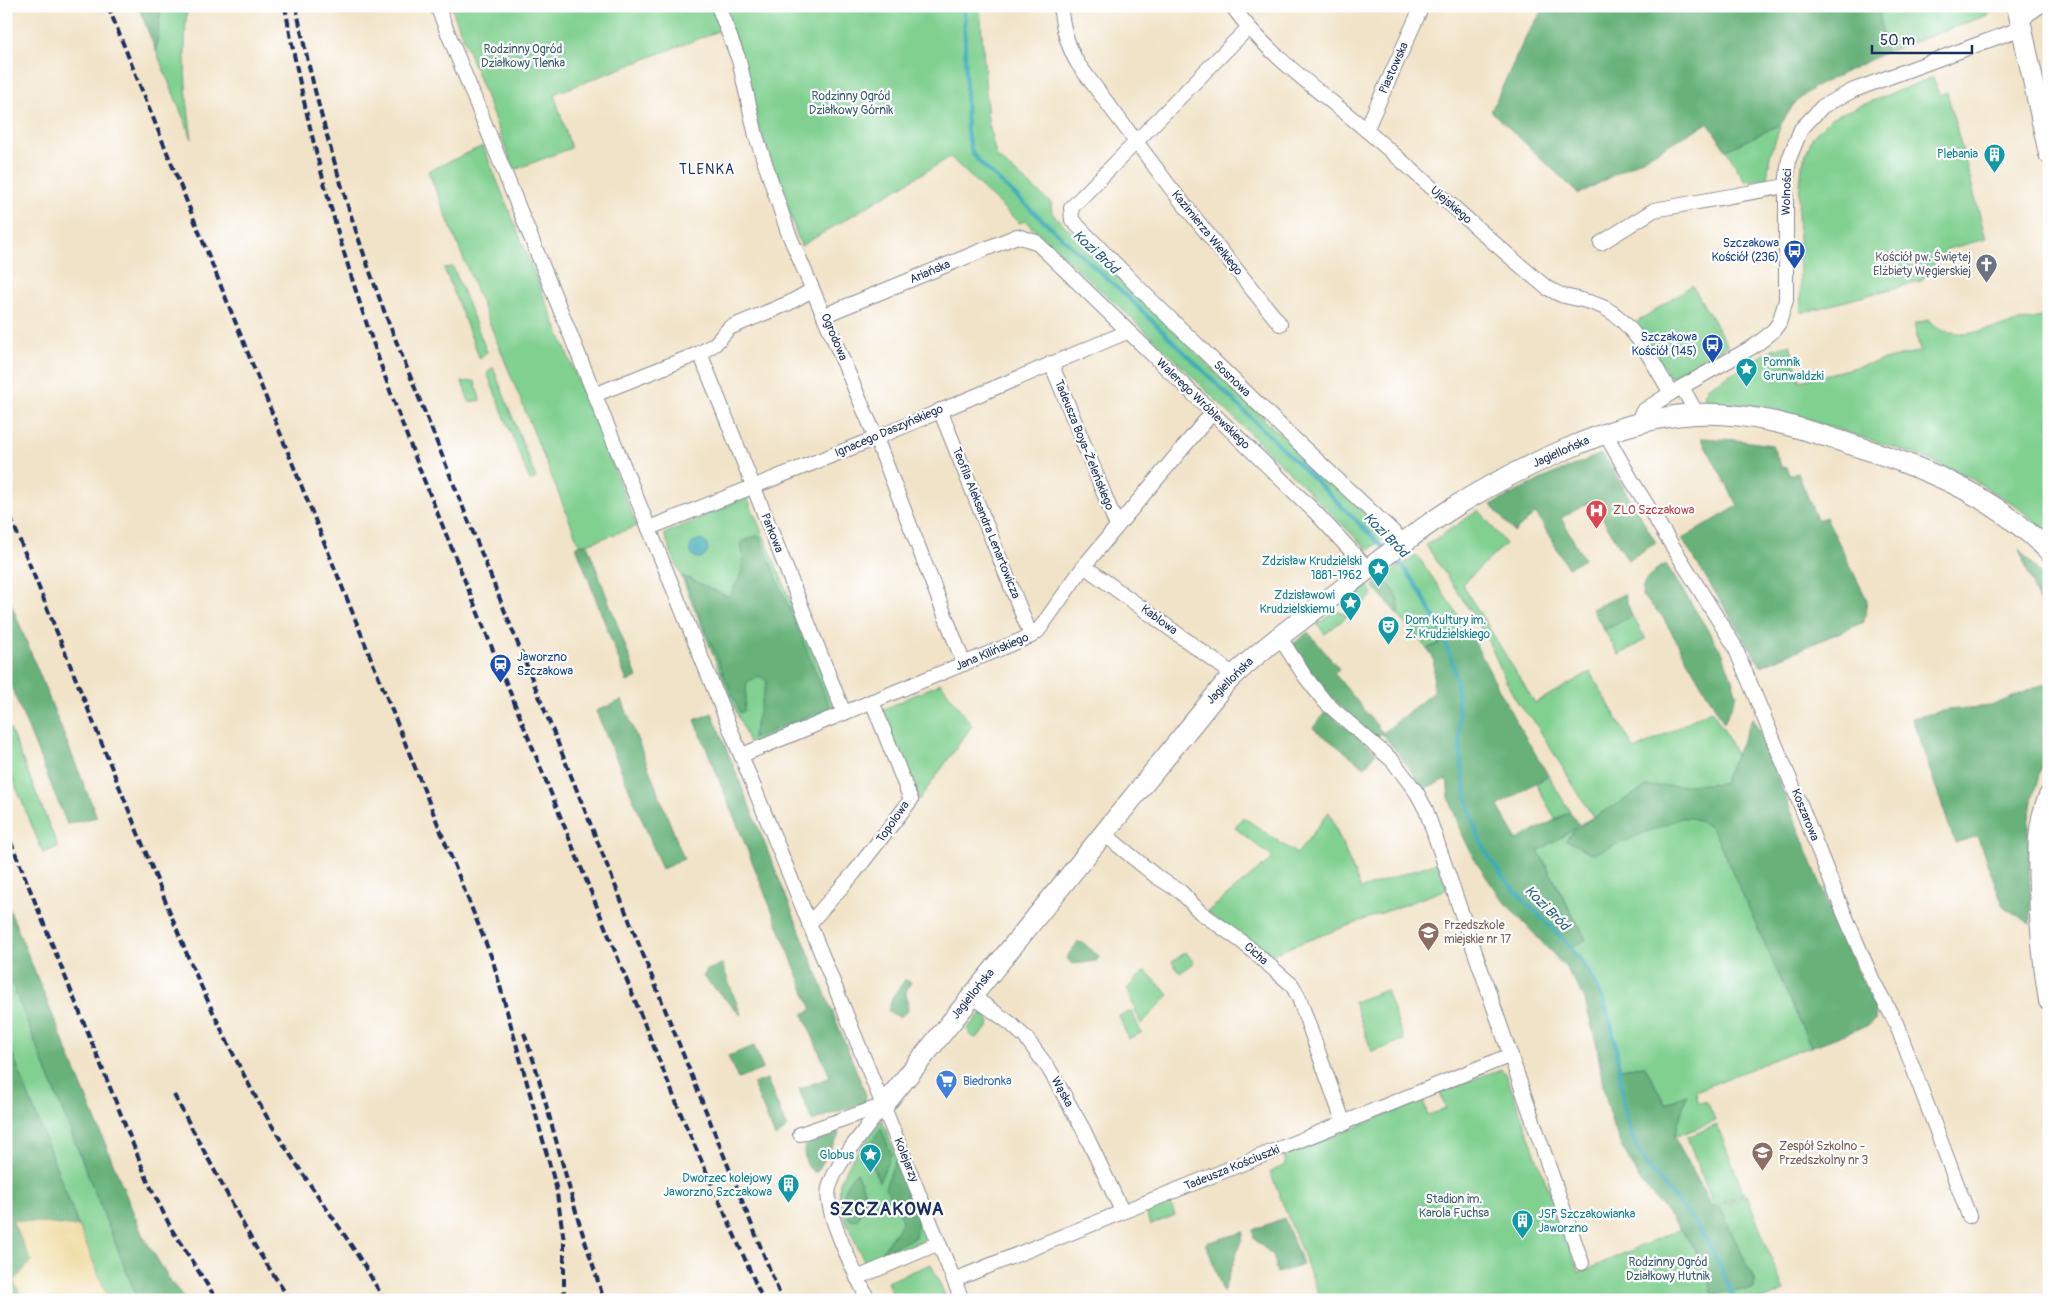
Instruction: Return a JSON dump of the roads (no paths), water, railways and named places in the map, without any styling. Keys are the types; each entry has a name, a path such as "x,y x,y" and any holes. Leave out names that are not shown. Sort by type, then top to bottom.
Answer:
{"street":[{"name":"Kolejarzy","path":"437,6 962,1300"},
{"name":"Ogrodowa","path":"718,6 739,60 756,136 788,232 876,438 964,664"},
{"name":"Kazimierza Wielkiego","path":"1060,6 1064,34 1078,64 1170,187 1280,324"},
{"name":"Ujejskiego","path":"1232,6 1248,28 1265,46 1366,130 1546,288 1564,296 1574,297 1594,304 1619,318 1697,414"},
{"name":"Piastowska","path":"1366,130 1422,6"},
{"name":"Wolności","path":"1636,423 1643,411 1756,345 1772,332 1779,323 1786,300 1786,186 1789,159 1801,129 1822,106 1854,90 2014,32 2019,15 2028,14 2040,6"},
{"path":"2019,15 2049,154"},
{"path":"1136,141 1248,28"},
{"name":"Sosnowa","path":"1136,141 1071,208 1072,220 1145,294 1402,543"},
{"path":"1600,243 1654,210 1786,186"},
{"name":"Ariańska","path":"825,316 1017,236 1036,242"},
{"name":"Walerego Wróblewskiego","path":"1036,242 1370,568"},
{"path":"594,395 700,354 715,344 729,328 789,304 815,296"},
{"name":"Ignacego Daszyńskiego","path":"649,528 876,438 1127,332"},
{"name":"Parkowa","path":"700,354 844,713"},
{"name":"Tadeusza Boya-Żeleńskiego","path":"1051,363 1117,526"},
{"name":"Teofila Aleksandra Lenartowicza","path":"940,410 1031,636"},
{"name":"Jana Kilińskiego","path":"742,755 1031,636 1038,631 1084,566 1212,413"},
{"name":"Jagiellońska","path":"884,1105 1203,708 1234,675 1279,636 1402,543 1452,509 1491,486 1549,457 1605,433 1636,423 1672,416 1697,414 1742,416 1799,428 1925,469 1969,491 2005,513 2049,551"},
{"name":"Koszarowa","path":"1605,433 1619,459 1734,645 1873,982 1896,1023 1969,1216"},
{"name":"Kablowa","path":"1084,566 1234,675"},
{"path":"1279,636 1304,675 1325,702 1393,760 1417,793 1432,829 1582,1263"},
{"name":"Topolowa","path":"809,924 854,873 911,800 872,701"},
{"path":"2049,796 2040,826 2038,849 2041,945 2049,1001"},
{"name":"Cicha","path":"1103,833 1158,877 1181,892 1200,912 1230,931 1292,986 1299,998 1344,1124"},
{"name":"Wąska","path":"972,996 1010,1023 1026,1038 1049,1069 1083,1129 1122,1211"},
{"name":"Tadeusza Kościuszki","path":"954,1280 1511,1055"},
{"path":"800,1134 884,1105"},
{"path":"868,1300 830,1213 828,1189 842,1162 884,1105"},
{"path":"858,1278 939,1243"}],"water":[{"path":"695,540 703,540 708,545 706,556 695,558 690,553 690,545"}],"waterway":[{"name":"Kozi Bród","path":"964,6 967,132 972,153 983,166 1131,300 1385,549"},
{"name":"Kozi Bród","path":"1394,557 1404,568 1424,598 1441,633 1453,666 1456,680 1461,756 1466,792 1476,830 1486,852 1498,871 1513,888 1577,955 1595,983 1611,1023 1627,1122 1635,1144 1648,1166 1689,1215 1708,1243 1718,1261 1734,1300"}],"railway":[{"path":"108,6 493,961 556,1187 564,1241 564,1300"},
{"path":"285,6 296,66 325,186 360,303 400,418 683,1119 763,1300"},
{"path":"296,6 304,46 346,201 386,316 782,1300"},
{"path":"6,506 188,957 224,1035 263,1111 352,1246 384,1300"},
{"path":"6,830 149,1184 172,1230 217,1300"},
{"path":"524,1033 535,1065 578,1219 604,1300"},
{"path":"174,1095 256,1248 290,1300"}],"place":[{"name":"Plebania","path":"1994,173"},
{"name":"Szczakowa Kościół (236)","path":"1795,269"},
{"name":"Kościół pw. Świętej Elżbiety Węgierskiej","path":"1987,283"},
{"name":"Szczakowa Kościół (145)","path":"1713,363"},
{"name":"Pomnik Grunwaldzki","path":"1747,388"},
{"name":"ZLO Szczakowa","path":"1597,529"},
{"name":"Zdzisław Krudzielski 1881-1962","path":"1378,587"},
{"name":"Zdzisławowi Krudzielskiemu","path":"1351,621"},
{"name":"Dom Kultury im. Z. Krudzielskiego","path":"1389,646"},
{"name":"Jaworzno Szczakowa","path":"501,683"},
{"name":"Przedszkole miejskie nr 17","path":"1428,951"},
{"name":"Biedronka","path":"947,1100"},
{"name":"Zespół Szkolno - Przedszkolny nr 3","path":"1763,1172"},
{"name":"Globus","path":"870,1174"},
{"name":"Dworzec kolejowy Jaworzno Szczakowa","path":"788,1204"},
{"name":"JSP Szczakowianka Jaworzno","path":"1522,1240"}],"district":[{"name":"TLENKA","path":"707,169"},
{"name":"SZCZAKOWA","path":"887,1209"}],"park label":[{"name":"Rodzinny Ogród Działkowy Tlenka","path":"523,56"},
{"name":"Rodzinny Ogród Działkowy Górnik","path":"851,103"},
{"name":"Stadion im. Karola Fuchsa","path":"1454,1206"},
{"name":"Rodzinny Ogród Działkowy Hutnik","path":"1668,1269"}]}
